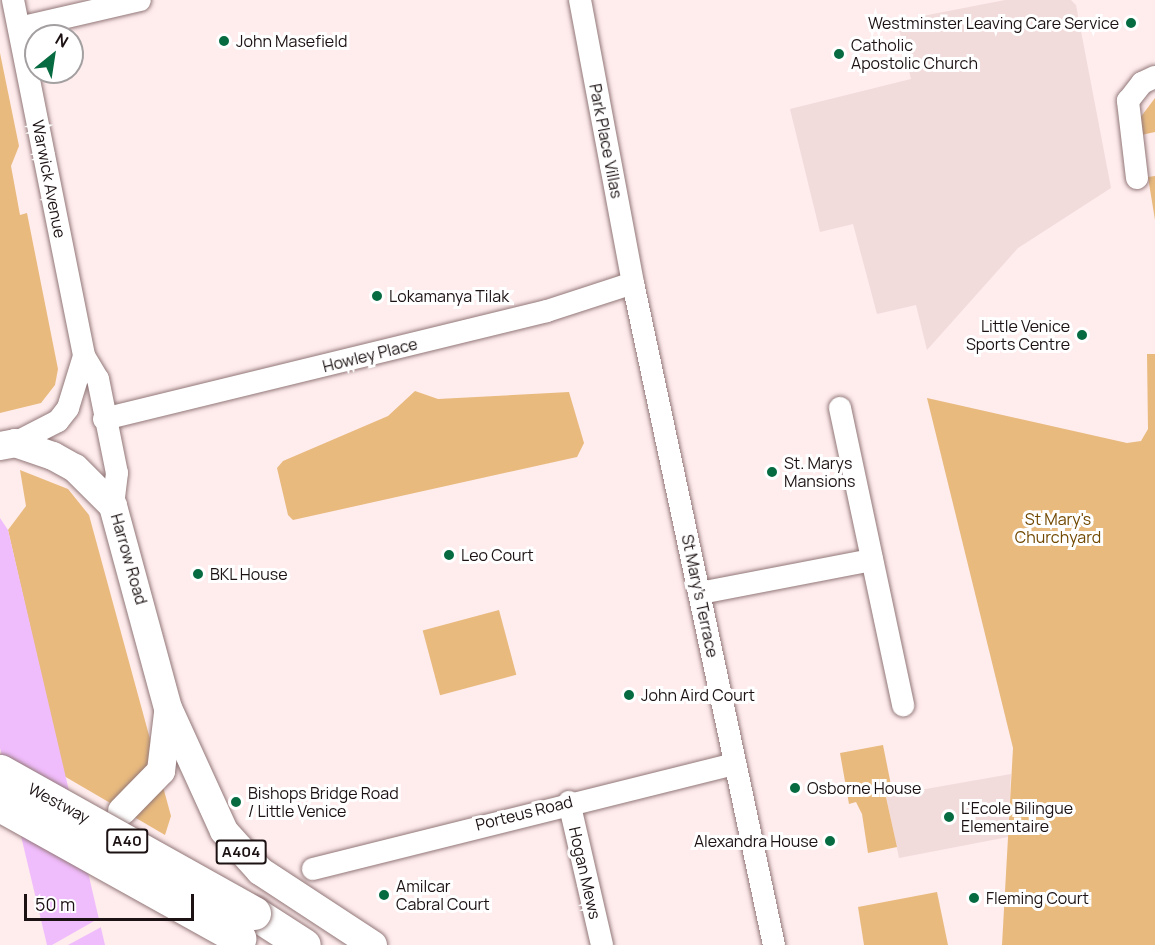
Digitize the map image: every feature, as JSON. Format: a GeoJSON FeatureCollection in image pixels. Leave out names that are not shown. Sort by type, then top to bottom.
{"type":"FeatureCollection","features":[{"type":"Feature","properties":{"kind":"highway","name":"Westway"},"geometry":{"type":"LineString","coordinates":[[0,771],[304,945]]}},
{"type":"Feature","properties":{"kind":"highway","name":"Westway"},"geometry":{"type":"LineString","coordinates":[[0,805],[250,945]]}},
{"type":"Feature","properties":{"kind":"main road","name":"Harrow Road"},"geometry":{"type":"LineString","coordinates":[[8,445],[75,468],[113,506],[168,708],[210,806],[241,853],[281,886],[373,945]]}},
{"type":"Feature","properties":{"kind":"main road","name":"Harrow Road"},"geometry":{"type":"LineString","coordinates":[[50,815],[111,814],[161,771],[168,708]]}},
{"type":"Feature","properties":{"kind":"street"},"geometry":{"type":"LineString","coordinates":[[19,28],[140,0]]}},
{"type":"Feature","properties":{"kind":"street","name":"Park Place Villas"},"geometry":{"type":"LineString","coordinates":[[580,0],[633,283]]}},
{"type":"Feature","properties":{"kind":"street","name":"Warwick Avenue"},"geometry":{"type":"LineString","coordinates":[[13,1],[84,356],[98,379],[117,473],[113,506]]}},
{"type":"Feature","properties":{"kind":"street"},"geometry":{"type":"LineString","coordinates":[[1137,178],[1128,101],[1142,83],[1155,77]]}},
{"type":"Feature","properties":{"kind":"street","name":"Howley Place"},"geometry":{"type":"LineString","coordinates":[[105,419],[547,311],[633,283]]}},
{"type":"Feature","properties":{"kind":"street","name":"St Mary's Terrace"},"geometry":{"type":"LineString","coordinates":[[633,283],[774,945]]}},
{"type":"Feature","properties":{"kind":"street","name":"Warwick Avenue"},"geometry":{"type":"LineString","coordinates":[[8,445],[58,421],[68,408],[84,356]]}},
{"type":"Feature","properties":{"kind":"street"},"geometry":{"type":"LineString","coordinates":[[840,408],[903,705]]}},
{"type":"Feature","properties":{"kind":"street"},"geometry":{"type":"LineString","coordinates":[[700,593],[872,560]]}},
{"type":"Feature","properties":{"kind":"street","name":"Porteus Road"},"geometry":{"type":"LineString","coordinates":[[314,869],[569,802],[735,764]]}},
{"type":"Feature","properties":{"kind":"street","name":"Hogan Mews"},"geometry":{"type":"LineString","coordinates":[[569,802],[602,945]]}},
{"type":"Feature","properties":{"kind":"shaded area"},"geometry":{"type":"Polygon","coordinates":[[[1005,0],[1071,0],[1076,5],[1111,188],[1018,248],[927,350],[916,305],[877,314],[853,224],[820,232],[790,109],[911,79],[897,21],[1005,0]]]}},
{"type":"Feature","properties":{"kind":"shaded area"},"geometry":{"type":"Polygon","coordinates":[[[0,518],[8,530],[105,945],[47,945],[0,748],[0,518]]]}},
{"type":"Feature","properties":{"kind":"shaded area","name":"L'Ecole Bilingue Elementaire"},"geometry":{"type":"Polygon","coordinates":[[[1011,774],[1008,837],[899,858],[886,796],[1011,774]]]}},
{"type":"Feature","properties":{"kind":"green space"},"geometry":{"type":"Polygon","coordinates":[[[0,53],[19,146],[11,166],[20,215],[27,213],[58,369],[55,385],[41,403],[0,413],[0,53]]]}},
{"type":"Feature","properties":{"kind":"green space"},"geometry":{"type":"Polygon","coordinates":[[[1155,98],[1155,132],[1141,135],[1140,118],[1155,98]]]}},
{"type":"Feature","properties":{"kind":"green space"},"geometry":{"type":"Polygon","coordinates":[[[1155,176],[1155,220],[1148,177],[1155,176]]]}},
{"type":"Feature","properties":{"kind":"green space","name":"St Mary's Churchyard"},"geometry":{"type":"Polygon","coordinates":[[[1147,354],[1155,354],[1155,945],[1002,945],[1013,748],[927,398],[1127,443],[1141,441],[1148,429],[1147,354]]]}},
{"type":"Feature","properties":{"kind":"green space"},"geometry":{"type":"Polygon","coordinates":[[[415,391],[438,399],[569,392],[584,443],[577,457],[293,520],[288,515],[277,468],[283,461],[388,416],[415,391]]]}},
{"type":"Feature","properties":{"kind":"green space"},"geometry":{"type":"Polygon","coordinates":[[[20,470],[68,489],[89,515],[171,816],[165,835],[64,776],[8,530],[26,506],[20,470]]]}},
{"type":"Feature","properties":{"kind":"green space"},"geometry":{"type":"Polygon","coordinates":[[[499,610],[516,675],[440,695],[423,630],[499,610]]]}},
{"type":"Feature","properties":{"kind":"green space"},"geometry":{"type":"Polygon","coordinates":[[[883,745],[893,795],[886,797],[897,847],[868,853],[862,814],[856,802],[849,804],[840,753],[883,745]]]}},
{"type":"Feature","properties":{"kind":"green space"},"geometry":{"type":"Polygon","coordinates":[[[937,892],[948,945],[864,945],[858,907],[937,892]]]}},
{"type":"Feature","properties":{"kind":"pier"},"geometry":{"type":"Polygon","coordinates":[[[103,916],[105,925],[68,945],[52,945],[103,916]]]}},
{"type":"Feature","properties":{"kind":"place","name":"Westminster Leaving Care Service"},"geometry":{"type":"Point","coordinates":[1131,23]}},
{"type":"Feature","properties":{"kind":"place","name":"John Masefield"},"geometry":{"type":"Point","coordinates":[224,41]}},
{"type":"Feature","properties":{"kind":"place","name":"Catholic Apostolic Church"},"geometry":{"type":"Point","coordinates":[839,54]}},
{"type":"Feature","properties":{"kind":"place","name":"Lokamanya Tilak"},"geometry":{"type":"Point","coordinates":[377,296]}},
{"type":"Feature","properties":{"kind":"place","name":"Little Venice Sports Centre"},"geometry":{"type":"Point","coordinates":[1082,335]}},
{"type":"Feature","properties":{"kind":"place","name":"St. Marys Mansions"},"geometry":{"type":"Point","coordinates":[772,472]}},
{"type":"Feature","properties":{"kind":"place","name":"Leo Court"},"geometry":{"type":"Point","coordinates":[449,555]}},
{"type":"Feature","properties":{"kind":"place","name":"BKL House"},"geometry":{"type":"Point","coordinates":[198,574]}},
{"type":"Feature","properties":{"kind":"place","name":"John Aird Court"},"geometry":{"type":"Point","coordinates":[629,695]}},
{"type":"Feature","properties":{"kind":"place","name":"Osborne House"},"geometry":{"type":"Point","coordinates":[795,788]}},
{"type":"Feature","properties":{"kind":"place","name":"Bishops Bridge Road / Little Venice"},"geometry":{"type":"Point","coordinates":[236,802]}},
{"type":"Feature","properties":{"kind":"place","name":"L'Ecole Bilingue Elementaire"},"geometry":{"type":"Point","coordinates":[949,817]}},
{"type":"Feature","properties":{"kind":"place","name":"Alexandra House"},"geometry":{"type":"Point","coordinates":[830,841]}},
{"type":"Feature","properties":{"kind":"place","name":"Amilcar Cabral Court"},"geometry":{"type":"Point","coordinates":[384,895]}},
{"type":"Feature","properties":{"kind":"place","name":"Fleming Court"},"geometry":{"type":"Point","coordinates":[974,898]}}]}
